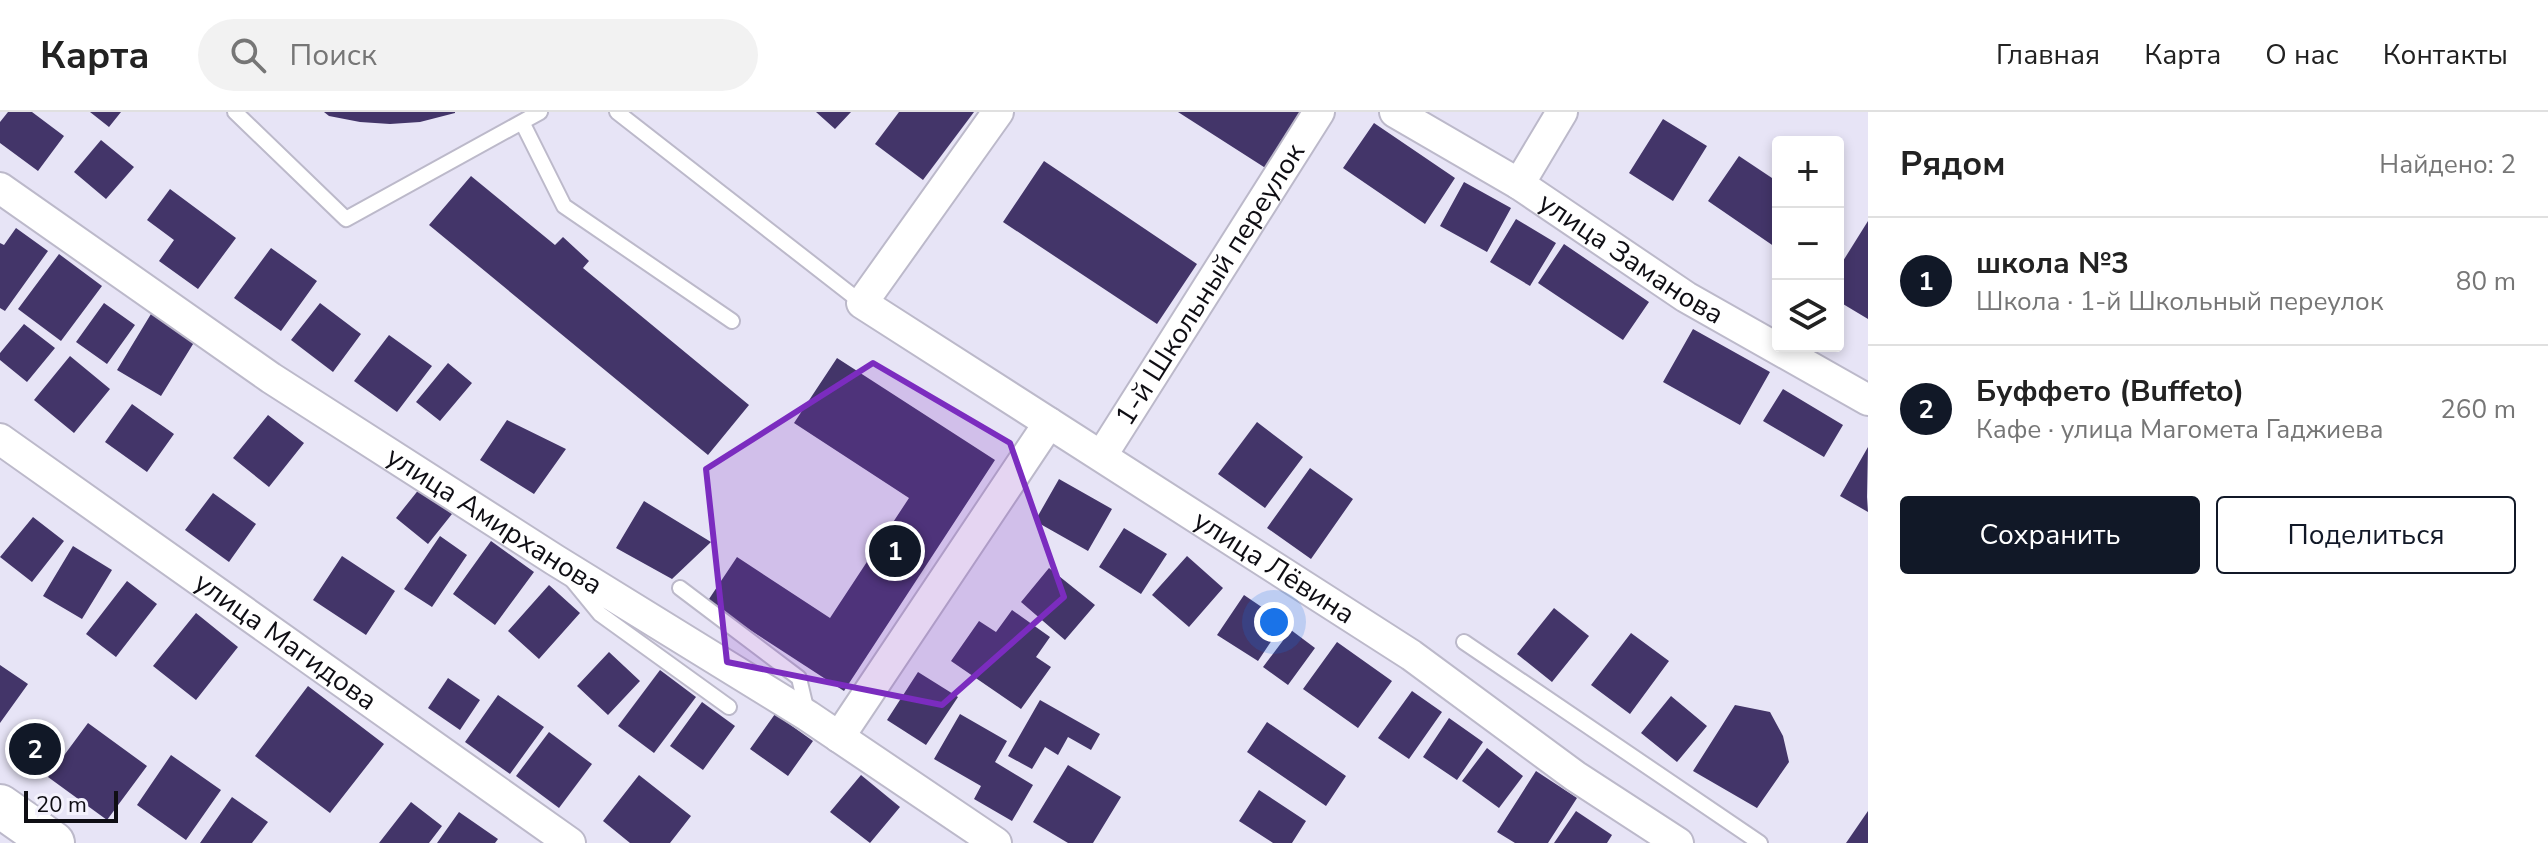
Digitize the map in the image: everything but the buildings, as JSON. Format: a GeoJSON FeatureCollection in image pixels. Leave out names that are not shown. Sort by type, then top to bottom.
{"type":"FeatureCollection","features":[{"type":"Feature","properties":{"kind":"main road"},"geometry":{"type":"LineString","coordinates":[[0,806],[53,843]]}},
{"type":"Feature","properties":{"kind":"main road"},"geometry":{"type":"LineString","coordinates":[[0,837],[8,843]]}},
{"type":"Feature","properties":{"kind":"street"},"geometry":{"type":"LineString","coordinates":[[862,303],[998,112]]}},
{"type":"Feature","properties":{"kind":"street","name":"1-й Школьный переулок"},"geometry":{"type":"LineString","coordinates":[[1102,455],[1319,112]]}},
{"type":"Feature","properties":{"kind":"street","name":"улица Заманова"},"geometry":{"type":"LineString","coordinates":[[1395,112],[1519,184],[1686,297],[1868,400]]}},
{"type":"Feature","properties":{"kind":"street"},"geometry":{"type":"LineString","coordinates":[[1519,184],[1562,112]]}},
{"type":"Feature","properties":{"kind":"street","name":"улица Амирханова"},"geometry":{"type":"LineString","coordinates":[[0,188],[271,378],[555,560],[808,716],[996,843]]}},
{"type":"Feature","properties":{"kind":"street","name":"улица Лёвина"},"geometry":{"type":"LineString","coordinates":[[862,303],[1411,655],[1575,776],[1678,843]]}},
{"type":"Feature","properties":{"kind":"street"},"geometry":{"type":"LineString","coordinates":[[839,737],[1049,423]]}},
{"type":"Feature","properties":{"kind":"street","name":"улица Магидова"},"geometry":{"type":"LineString","coordinates":[[0,439],[570,843]]}},
{"type":"Feature","properties":{"kind":"lane"},"geometry":{"type":"LineString","coordinates":[[235,112],[346,219],[540,112]]}},
{"type":"Feature","properties":{"kind":"lane"},"geometry":{"type":"LineString","coordinates":[[617,112],[862,303]]}},
{"type":"Feature","properties":{"kind":"lane"},"geometry":{"type":"LineString","coordinates":[[522,122],[564,206],[732,321]]}},
{"type":"Feature","properties":{"kind":"lane"},"geometry":{"type":"LineString","coordinates":[[555,560],[600,614],[729,707]]}},
{"type":"Feature","properties":{"kind":"lane"},"geometry":{"type":"LineString","coordinates":[[680,588],[799,678],[808,716]]}},
{"type":"Feature","properties":{"kind":"lane"},"geometry":{"type":"LineString","coordinates":[[1464,642],[1760,843]]}},
{"type":"Feature","properties":{"kind":"highlighted area"},"geometry":{"type":"Polygon","coordinates":[[[873,363],[1010,443],[1064,597],[942,705],[727,662],[706,469],[873,363]]]}},
{"type":"Feature","properties":{"kind":"place","name":"школа №3"},"geometry":{"type":"Point","coordinates":[895,551]}},
{"type":"Feature","properties":{"kind":"place","name":"Буффето (Buffeto)"},"geometry":{"type":"Point","coordinates":[35,749]}}]}
